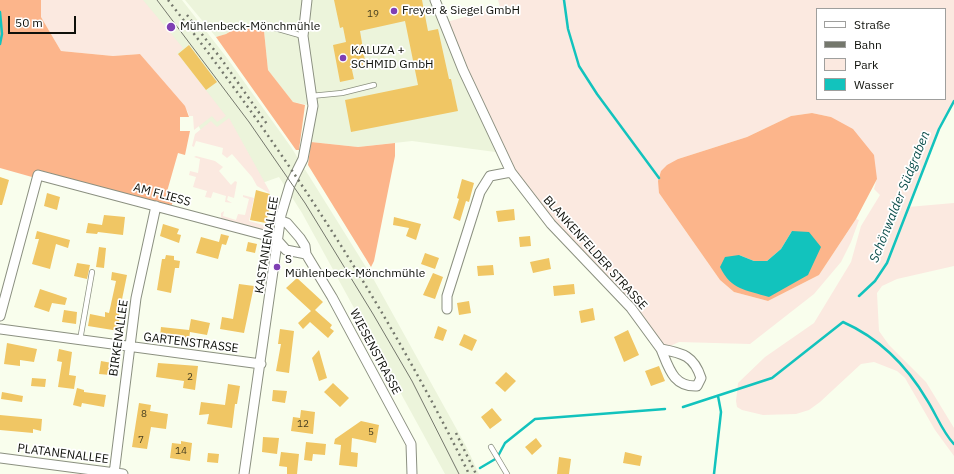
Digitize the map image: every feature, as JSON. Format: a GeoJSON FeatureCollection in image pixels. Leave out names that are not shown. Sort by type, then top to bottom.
{"type":"FeatureCollection","features":[{"type":"Feature","properties":{"kind":"street","name":"KASTANIENALLEE"},"geometry":{"type":"LineString","coordinates":[[244,474],[281,221],[290,185],[303,159],[313,106],[303,36],[307,0]]}},
{"type":"Feature","properties":{"kind":"street","name":"BLANKENFELDER STRASSE"},"geometry":{"type":"LineString","coordinates":[[435,0],[463,70],[511,172],[551,224],[631,308],[661,350],[677,381],[688,386],[697,386],[701,378],[697,366],[686,355],[661,350]]}},
{"type":"Feature","properties":{"kind":"street"},"geometry":{"type":"LineString","coordinates":[[447,309],[447,296],[480,192],[490,176],[511,172]]}},
{"type":"Feature","properties":{"kind":"street","name":"AM FLIESS"},"geometry":{"type":"LineString","coordinates":[[0,316],[38,175],[268,236],[278,241]]}},
{"type":"Feature","properties":{"kind":"street","name":"BIRKENALLEE"},"geometry":{"type":"LineString","coordinates":[[117,474],[129,348],[136,298],[156,206]]}},
{"type":"Feature","properties":{"kind":"street","name":"WIESENSTRASSE"},"geometry":{"type":"LineString","coordinates":[[281,221],[287,223],[305,246],[306,254],[332,297],[411,444],[412,469]]}},
{"type":"Feature","properties":{"kind":"street"},"geometry":{"type":"LineString","coordinates":[[278,241],[286,250],[306,254]]}},
{"type":"Feature","properties":{"kind":"street","name":"GARTENSTRASSE"},"geometry":{"type":"LineString","coordinates":[[0,329],[129,348],[261,364]]}},
{"type":"Feature","properties":{"kind":"street","name":"PLATANENALLEE"},"geometry":{"type":"LineString","coordinates":[[0,458],[117,474]]}},
{"type":"Feature","properties":{"kind":"lane"},"geometry":{"type":"LineString","coordinates":[[268,26],[303,36]]}},
{"type":"Feature","properties":{"kind":"lane"},"geometry":{"type":"LineString","coordinates":[[311,96],[342,94],[374,85]]}},
{"type":"Feature","properties":{"kind":"lane"},"geometry":{"type":"LineString","coordinates":[[80,340],[92,272]]}},
{"type":"Feature","properties":{"kind":"lane"},"geometry":{"type":"LineString","coordinates":[[491,447],[507,474]]}},
{"type":"Feature","properties":{"kind":"shaded area"},"geometry":{"type":"Polygon","coordinates":[[[0,0],[41,0],[41,17],[61,51],[113,56],[140,54],[185,106],[189,117],[180,117],[180,131],[190,131],[185,155],[178,153],[166,195],[174,197],[171,208],[39,170],[32,177],[0,168],[0,0]]]}},
{"type":"Feature","properties":{"kind":"shaded area"},"geometry":{"type":"Polygon","coordinates":[[[116,0],[182,0],[227,58],[291,147],[374,280],[466,446],[479,474],[445,474],[302,213],[279,177],[262,183],[219,136],[202,133],[189,106],[116,0]]]}},
{"type":"Feature","properties":{"kind":"shaded area"},"geometry":{"type":"Polygon","coordinates":[[[185,0],[435,0],[503,153],[412,141],[358,147],[311,142],[313,106],[293,102],[268,70],[264,31],[243,24],[226,34],[216,37],[185,0]]]}},
{"type":"Feature","properties":{"kind":"shaded area"},"geometry":{"type":"Polygon","coordinates":[[[243,24],[264,31],[268,70],[293,102],[305,105],[299,150],[296,150],[216,37],[226,34],[243,24]]]}},
{"type":"Feature","properties":{"kind":"shaded area"},"geometry":{"type":"Polygon","coordinates":[[[812,113],[831,117],[853,129],[874,155],[877,179],[856,219],[819,275],[768,301],[734,292],[720,280],[659,193],[658,181],[661,171],[667,165],[678,159],[747,137],[791,116],[812,113]],[[792,231],[781,249],[767,261],[754,261],[739,255],[769,297],[792,231]]]}},
{"type":"Feature","properties":{"kind":"shaded area"},"geometry":{"type":"Polygon","coordinates":[[[311,142],[358,147],[395,143],[395,156],[374,261],[371,267],[308,165],[311,142]]]}},
{"type":"Feature","properties":{"kind":"green space"},"geometry":{"type":"Polygon","coordinates":[[[41,0],[143,0],[183,48],[177,53],[226,116],[217,122],[212,116],[194,130],[193,116],[189,116],[188,112],[140,54],[113,56],[61,51],[41,17],[41,0]]]}},
{"type":"Feature","properties":{"kind":"green space"},"geometry":{"type":"Polygon","coordinates":[[[498,0],[954,0],[954,101],[939,129],[908,207],[954,203],[954,266],[897,279],[882,286],[877,293],[879,331],[889,345],[926,382],[954,428],[954,456],[935,430],[905,378],[897,371],[874,362],[861,364],[820,402],[809,410],[796,414],[763,415],[742,410],[737,407],[736,401],[738,383],[765,357],[814,323],[851,262],[861,226],[880,195],[874,189],[877,178],[831,117],[812,113],[791,116],[747,137],[678,159],[659,193],[720,280],[734,292],[768,301],[819,275],[856,219],[859,220],[851,242],[841,262],[814,294],[750,344],[679,342],[662,350],[551,223],[512,169],[443,23],[500,7],[498,0]]]}},
{"type":"Feature","properties":{"kind":"green space"},"geometry":{"type":"Polygon","coordinates":[[[229,118],[270,192],[269,193],[257,186],[252,177],[232,154],[227,158],[222,154],[223,148],[196,141],[194,147],[192,146],[195,134],[211,121],[217,127],[229,118]]]}},
{"type":"Feature","properties":{"kind":"green space"},"geometry":{"type":"Polygon","coordinates":[[[196,156],[215,161],[223,167],[219,171],[231,185],[235,181],[237,182],[234,198],[228,196],[227,200],[232,203],[225,202],[226,196],[213,192],[211,198],[205,197],[207,191],[193,187],[196,177],[189,175],[190,171],[198,173],[200,159],[194,157],[196,156]]]}},
{"type":"Feature","properties":{"kind":"green space"},"geometry":{"type":"Polygon","coordinates":[[[243,195],[254,198],[249,221],[267,226],[265,231],[221,220],[221,213],[224,211],[223,216],[236,220],[238,214],[245,215],[249,199],[243,197],[243,195]]]}},
{"type":"Feature","properties":{"kind":"water"},"geometry":{"type":"Polygon","coordinates":[[[792,231],[809,232],[821,247],[808,275],[769,297],[740,288],[734,285],[724,275],[720,267],[725,257],[739,255],[754,261],[767,261],[781,249],[792,231]]]}},
{"type":"Feature","properties":{"kind":"building"},"geometry":{"type":"Polygon","coordinates":[[[334,0],[422,0],[428,31],[438,29],[458,111],[351,132],[345,100],[418,85],[405,21],[360,31],[366,67],[352,70],[354,79],[340,82],[333,45],[346,42],[343,27],[340,28],[334,0]]]}},
{"type":"Feature","properties":{"kind":"building"},"geometry":{"type":"Polygon","coordinates":[[[189,45],[217,82],[206,90],[178,54],[189,45]]]}},
{"type":"Feature","properties":{"kind":"building"},"geometry":{"type":"Polygon","coordinates":[[[0,177],[9,180],[2,205],[0,205],[0,177]]]}},
{"type":"Feature","properties":{"kind":"building"},"geometry":{"type":"Polygon","coordinates":[[[462,179],[474,183],[469,202],[466,201],[460,221],[453,218],[459,199],[457,198],[462,179]]]}},
{"type":"Feature","properties":{"kind":"building"},"geometry":{"type":"Polygon","coordinates":[[[256,190],[270,194],[269,201],[271,201],[266,223],[250,220],[256,190]]]}},
{"type":"Feature","properties":{"kind":"building"},"geometry":{"type":"Polygon","coordinates":[[[47,193],[60,197],[57,210],[44,206],[47,193]]]}},
{"type":"Feature","properties":{"kind":"building"},"geometry":{"type":"Polygon","coordinates":[[[514,209],[515,220],[498,222],[496,211],[514,209]]]}},
{"type":"Feature","properties":{"kind":"building"},"geometry":{"type":"Polygon","coordinates":[[[104,215],[125,217],[123,235],[98,232],[97,234],[86,233],[88,223],[102,225],[104,215]]]}},
{"type":"Feature","properties":{"kind":"building"},"geometry":{"type":"Polygon","coordinates":[[[394,217],[421,224],[416,240],[406,236],[409,228],[393,225],[394,217]]]}},
{"type":"Feature","properties":{"kind":"building"},"geometry":{"type":"Polygon","coordinates":[[[163,224],[179,229],[177,234],[181,235],[179,243],[160,236],[163,224]]]}},
{"type":"Feature","properties":{"kind":"building"},"geometry":{"type":"Polygon","coordinates":[[[37,231],[70,240],[68,248],[56,244],[50,269],[32,264],[39,239],[35,239],[37,231]]]}},
{"type":"Feature","properties":{"kind":"building"},"geometry":{"type":"Polygon","coordinates":[[[221,234],[229,236],[226,245],[222,244],[218,259],[196,253],[201,237],[219,242],[221,234]]]}},
{"type":"Feature","properties":{"kind":"building"},"geometry":{"type":"Polygon","coordinates":[[[530,236],[531,246],[520,247],[519,237],[530,236]]]}},
{"type":"Feature","properties":{"kind":"building"},"geometry":{"type":"Polygon","coordinates":[[[248,242],[257,244],[255,253],[246,251],[248,242]]]}},
{"type":"Feature","properties":{"kind":"building"},"geometry":{"type":"Polygon","coordinates":[[[99,247],[106,248],[104,268],[96,267],[99,247]]]}},
{"type":"Feature","properties":{"kind":"building"},"geometry":{"type":"Polygon","coordinates":[[[425,253],[439,258],[435,269],[421,264],[425,253]]]}},
{"type":"Feature","properties":{"kind":"building"},"geometry":{"type":"Polygon","coordinates":[[[166,255],[174,256],[174,260],[180,261],[179,268],[175,268],[171,293],[157,290],[162,259],[165,259],[166,255]]]}},
{"type":"Feature","properties":{"kind":"building"},"geometry":{"type":"Polygon","coordinates":[[[549,258],[551,269],[533,273],[530,262],[549,258]]]}},
{"type":"Feature","properties":{"kind":"building"},"geometry":{"type":"Polygon","coordinates":[[[77,263],[90,265],[87,279],[74,276],[77,263]]]}},
{"type":"Feature","properties":{"kind":"building"},"geometry":{"type":"Polygon","coordinates":[[[493,265],[494,275],[478,276],[477,266],[493,265]]]}},
{"type":"Feature","properties":{"kind":"building"},"geometry":{"type":"Polygon","coordinates":[[[112,272],[127,275],[119,314],[119,331],[88,326],[90,314],[105,317],[105,312],[109,313],[116,281],[111,280],[112,272]]]}},
{"type":"Feature","properties":{"kind":"building"},"geometry":{"type":"Polygon","coordinates":[[[433,273],[443,277],[435,299],[423,295],[433,273]]]}},
{"type":"Feature","properties":{"kind":"building"},"geometry":{"type":"Polygon","coordinates":[[[297,278],[323,302],[315,310],[332,325],[330,328],[334,331],[328,338],[310,322],[303,329],[298,323],[311,311],[286,288],[297,278]]]}},
{"type":"Feature","properties":{"kind":"building"},"geometry":{"type":"Polygon","coordinates":[[[239,284],[254,286],[244,333],[220,329],[222,317],[233,319],[239,284]]]}},
{"type":"Feature","properties":{"kind":"building"},"geometry":{"type":"Polygon","coordinates":[[[574,284],[575,294],[554,296],[553,286],[574,284]]]}},
{"type":"Feature","properties":{"kind":"building"},"geometry":{"type":"Polygon","coordinates":[[[40,289],[67,298],[65,305],[52,303],[49,312],[34,307],[40,289]]]}},
{"type":"Feature","properties":{"kind":"building"},"geometry":{"type":"Polygon","coordinates":[[[469,301],[471,313],[459,315],[457,303],[469,301]]]}},
{"type":"Feature","properties":{"kind":"building"},"geometry":{"type":"Polygon","coordinates":[[[593,308],[595,320],[581,323],[579,311],[593,308]]]}},
{"type":"Feature","properties":{"kind":"building"},"geometry":{"type":"Polygon","coordinates":[[[64,310],[77,312],[76,324],[62,322],[64,310]]]}},
{"type":"Feature","properties":{"kind":"building"},"geometry":{"type":"Polygon","coordinates":[[[191,319],[210,323],[207,335],[190,332],[189,339],[160,336],[161,327],[189,330],[191,319]]]}},
{"type":"Feature","properties":{"kind":"building"},"geometry":{"type":"Polygon","coordinates":[[[438,326],[447,330],[443,341],[434,338],[438,326]]]}},
{"type":"Feature","properties":{"kind":"building"},"geometry":{"type":"Polygon","coordinates":[[[280,329],[294,331],[289,373],[276,371],[281,344],[278,344],[280,329]]]}},
{"type":"Feature","properties":{"kind":"building"},"geometry":{"type":"Polygon","coordinates":[[[628,330],[639,355],[624,362],[614,337],[628,330]]]}},
{"type":"Feature","properties":{"kind":"building"},"geometry":{"type":"Polygon","coordinates":[[[464,334],[477,340],[472,351],[459,345],[464,334]]]}},
{"type":"Feature","properties":{"kind":"building"},"geometry":{"type":"Polygon","coordinates":[[[7,343],[37,349],[34,362],[20,360],[20,366],[4,364],[7,343]]]}},
{"type":"Feature","properties":{"kind":"building"},"geometry":{"type":"Polygon","coordinates":[[[59,349],[72,352],[69,375],[76,376],[74,389],[58,387],[62,362],[57,361],[59,349]]]}},
{"type":"Feature","properties":{"kind":"building"},"geometry":{"type":"Polygon","coordinates":[[[319,350],[327,378],[319,381],[312,358],[319,350]]]}},
{"type":"Feature","properties":{"kind":"building"},"geometry":{"type":"Polygon","coordinates":[[[101,361],[112,363],[110,375],[99,374],[101,361]]]}},
{"type":"Feature","properties":{"kind":"building"},"geometry":{"type":"Polygon","coordinates":[[[158,363],[198,366],[195,390],[183,388],[184,381],[156,377],[158,363]]]}},
{"type":"Feature","properties":{"kind":"building"},"geometry":{"type":"Polygon","coordinates":[[[659,366],[665,381],[651,386],[645,371],[659,366]]]}},
{"type":"Feature","properties":{"kind":"building"},"geometry":{"type":"Polygon","coordinates":[[[506,372],[516,381],[505,392],[495,383],[506,372]]]}},
{"type":"Feature","properties":{"kind":"building"},"geometry":{"type":"Polygon","coordinates":[[[32,378],[46,379],[45,387],[31,386],[32,378]]]}},
{"type":"Feature","properties":{"kind":"building"},"geometry":{"type":"Polygon","coordinates":[[[333,383],[349,398],[340,407],[324,392],[333,383]]]}},
{"type":"Feature","properties":{"kind":"building"},"geometry":{"type":"Polygon","coordinates":[[[228,384],[240,386],[237,404],[235,404],[232,428],[207,424],[209,414],[199,415],[201,402],[225,405],[228,384]]]}},
{"type":"Feature","properties":{"kind":"building"},"geometry":{"type":"Polygon","coordinates":[[[77,388],[84,390],[84,392],[106,395],[104,407],[82,403],[81,407],[73,405],[77,388]]]}},
{"type":"Feature","properties":{"kind":"building"},"geometry":{"type":"Polygon","coordinates":[[[273,390],[287,391],[285,403],[272,401],[273,390]]]}},
{"type":"Feature","properties":{"kind":"building"},"geometry":{"type":"Polygon","coordinates":[[[2,392],[23,396],[22,402],[1,399],[2,392]]]}},
{"type":"Feature","properties":{"kind":"building"},"geometry":{"type":"Polygon","coordinates":[[[139,403],[151,405],[150,411],[168,414],[166,429],[151,427],[147,449],[132,447],[139,403]]]}},
{"type":"Feature","properties":{"kind":"building"},"geometry":{"type":"Polygon","coordinates":[[[492,408],[502,420],[490,429],[481,417],[492,408]]]}},
{"type":"Feature","properties":{"kind":"building"},"geometry":{"type":"Polygon","coordinates":[[[301,410],[315,412],[313,434],[291,431],[293,417],[300,418],[301,410]]]}},
{"type":"Feature","properties":{"kind":"building"},"geometry":{"type":"Polygon","coordinates":[[[0,415],[42,419],[41,431],[33,429],[33,433],[0,430],[0,415]]]}},
{"type":"Feature","properties":{"kind":"building"},"geometry":{"type":"Polygon","coordinates":[[[361,421],[379,425],[376,443],[352,438],[351,452],[358,453],[357,467],[339,465],[341,445],[334,444],[335,439],[361,421]]]}},
{"type":"Feature","properties":{"kind":"building"},"geometry":{"type":"Polygon","coordinates":[[[263,437],[279,438],[277,454],[262,452],[263,437]]]}},
{"type":"Feature","properties":{"kind":"building"},"geometry":{"type":"Polygon","coordinates":[[[536,438],[542,446],[532,455],[525,447],[536,438]]]}},
{"type":"Feature","properties":{"kind":"building"},"geometry":{"type":"Polygon","coordinates":[[[181,441],[192,443],[190,461],[170,458],[172,443],[181,444],[181,441]]]}},
{"type":"Feature","properties":{"kind":"building"},"geometry":{"type":"Polygon","coordinates":[[[306,442],[326,444],[325,455],[313,454],[312,461],[304,460],[306,442]]]}},
{"type":"Feature","properties":{"kind":"building"},"geometry":{"type":"Polygon","coordinates":[[[281,452],[299,454],[297,474],[287,474],[287,467],[279,466],[281,452]]]}},
{"type":"Feature","properties":{"kind":"building"},"geometry":{"type":"Polygon","coordinates":[[[625,452],[642,456],[640,466],[623,463],[625,452]]]}},
{"type":"Feature","properties":{"kind":"building"},"geometry":{"type":"Polygon","coordinates":[[[208,453],[219,454],[218,463],[207,462],[208,453]]]}},
{"type":"Feature","properties":{"kind":"building"},"geometry":{"type":"Polygon","coordinates":[[[559,457],[571,459],[569,474],[557,474],[559,457]]]}},
{"type":"Feature","properties":{"kind":"waterway"},"geometry":{"type":"LineString","coordinates":[[564,0],[568,29],[579,66],[597,94],[659,178]]}},
{"type":"Feature","properties":{"kind":"waterway"},"geometry":{"type":"LineString","coordinates":[[0,12],[2,34],[0,44]]}},
{"type":"Feature","properties":{"kind":"waterway","name":"Schönwalder Südgraben"},"geometry":{"type":"LineString","coordinates":[[859,296],[875,281],[887,263],[939,129],[954,101]]}},
{"type":"Feature","properties":{"kind":"waterway","name":"Schönwalder Südgraben"},"geometry":{"type":"LineString","coordinates":[[683,407],[772,378],[843,322],[868,336],[891,354],[919,388],[943,429],[954,444]]}},
{"type":"Feature","properties":{"kind":"waterway"},"geometry":{"type":"LineString","coordinates":[[714,474],[721,412],[718,396]]}},
{"type":"Feature","properties":{"kind":"waterway","name":"Schönwalder Südgraben"},"geometry":{"type":"LineString","coordinates":[[480,468],[497,458],[505,443],[535,419],[665,409]]}},
{"type":"Feature","properties":{"kind":"tram line"},"geometry":{"type":"LineString","coordinates":[[157,0],[249,122],[305,203],[412,381],[459,474]]}},
{"type":"Feature","properties":{"kind":"railway"},"geometry":{"type":"LineString","coordinates":[[168,0],[252,113],[292,170],[330,229],[368,289],[403,349],[469,474]]}},
{"type":"Feature","properties":{"kind":"railway"},"geometry":{"type":"LineString","coordinates":[[187,15],[222,60],[267,124]]}},
{"type":"Feature","properties":{"kind":"railway"},"geometry":{"type":"LineString","coordinates":[[456,433],[476,474]]}},
{"type":"Feature","properties":{"kind":"place","name":"Freyer & Siegel GmbH"},"geometry":{"type":"Point","coordinates":[394,11]}},
{"type":"Feature","properties":{"kind":"place","name":"Mühlenbeck-Mönchmühle"},"geometry":{"type":"Point","coordinates":[171,27]}},
{"type":"Feature","properties":{"kind":"place","name":"KALUZA + SCHMID GmbH"},"geometry":{"type":"Point","coordinates":[343,58]}},
{"type":"Feature","properties":{"kind":"place","name":"S Mühlenbeck-Mönchmühle"},"geometry":{"type":"Point","coordinates":[277,267]}}]}
